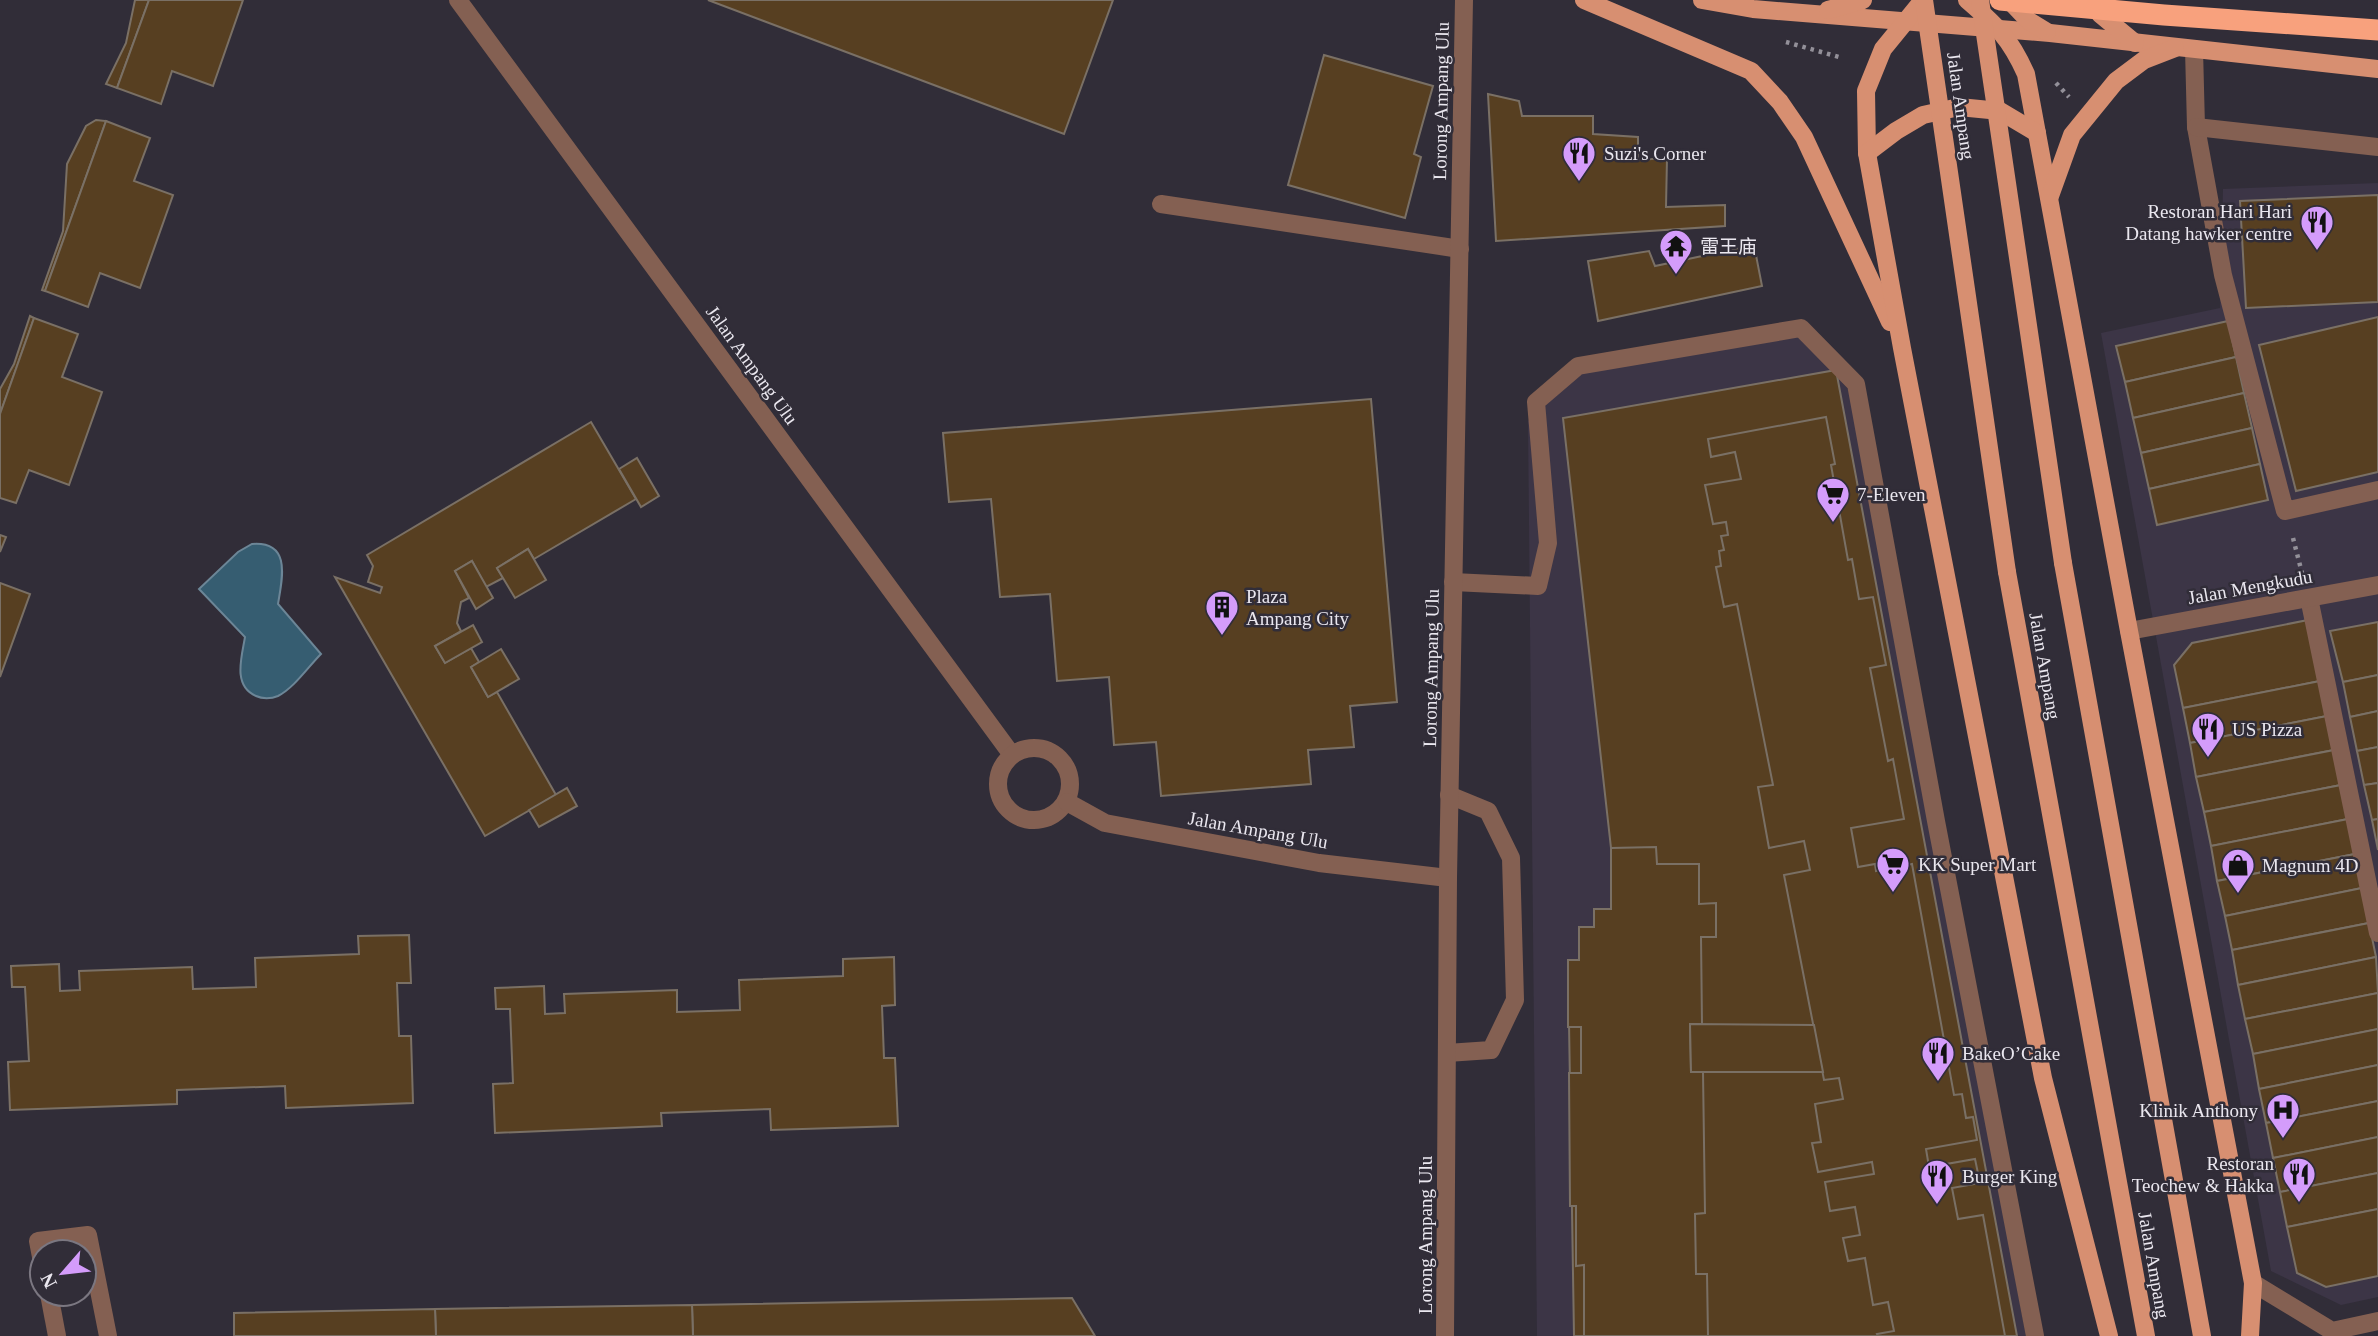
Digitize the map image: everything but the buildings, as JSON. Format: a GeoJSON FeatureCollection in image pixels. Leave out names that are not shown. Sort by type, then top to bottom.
{"type":"FeatureCollection","features":[{"type":"Feature","properties":{"kind":"highway"},"geometry":{"type":"LineString","coordinates":[[2000,0],[2378,30]]}},
{"type":"Feature","properties":{"kind":"main road"},"geometry":{"type":"LineString","coordinates":[[1584,0],[1751,71],[1780,102],[1804,137],[1902,348]]}},
{"type":"Feature","properties":{"kind":"main road"},"geometry":{"type":"LineString","coordinates":[[1702,0],[1754,9],[2050,33],[2378,69]]}},
{"type":"Feature","properties":{"kind":"main road"},"geometry":{"type":"LineString","coordinates":[[1818,13],[1863,0]]}},
{"type":"Feature","properties":{"kind":"main road"},"geometry":{"type":"LineString","coordinates":[[1923,0],[1883,49],[1866,91],[1867,153],[2043,1078],[2109,1336]]}},
{"type":"Feature","properties":{"kind":"main road","name":"Jalan Ampang"},"geometry":{"type":"LineString","coordinates":[[1923,0],[2007,572],[2146,1336]]}},
{"type":"Feature","properties":{"kind":"main road"},"geometry":{"type":"LineString","coordinates":[[1967,0],[2000,29],[2026,74],[2253,1283],[2250,1336]]}},
{"type":"Feature","properties":{"kind":"main road","name":"Jalan Ampang"},"geometry":{"type":"LineString","coordinates":[[1980,0],[2063,563],[2202,1336]]}},
{"type":"Feature","properties":{"kind":"main road"},"geometry":{"type":"LineString","coordinates":[[2010,0],[2029,22],[2050,33]]}},
{"type":"Feature","properties":{"kind":"main road"},"geometry":{"type":"LineString","coordinates":[[2095,0],[2100,14],[2135,43]]}},
{"type":"Feature","properties":{"kind":"main road"},"geometry":{"type":"LineString","coordinates":[[2049,198],[2072,135],[2116,81],[2144,60],[2186,48]]}},
{"type":"Feature","properties":{"kind":"main road"},"geometry":{"type":"LineString","coordinates":[[1867,153],[1923,115],[1959,107],[2000,111],[2037,133]]}},
{"type":"Feature","properties":{"kind":"street","name":"Jalan Ampang Ulu"},"geometry":{"type":"LineString","coordinates":[[458,0],[1012,755]]}},
{"type":"Feature","properties":{"kind":"street","name":"Lorong Ampang Ulu"},"geometry":{"type":"LineString","coordinates":[[1445,1336],[1449,795],[1464,0]]}},
{"type":"Feature","properties":{"kind":"street"},"geometry":{"type":"LineString","coordinates":[[2186,48],[2196,127],[2223,275],[2285,511],[2378,490]]}},
{"type":"Feature","properties":{"kind":"street"},"geometry":{"type":"LineString","coordinates":[[2196,127],[2378,147]]}},
{"type":"Feature","properties":{"kind":"street"},"geometry":{"type":"LineString","coordinates":[[1161,204],[1460,249]]}},
{"type":"Feature","properties":{"kind":"street"},"geometry":{"type":"LineString","coordinates":[[1453,582],[1538,586],[1548,543],[1536,402],[1578,366],[1801,328],[1856,384],[1936,821],[2035,1336]]}},
{"type":"Feature","properties":{"kind":"street","name":"Jalan Mengkudu"},"geometry":{"type":"LineString","coordinates":[[2129,631],[2378,585]]}},
{"type":"Feature","properties":{"kind":"street"},"geometry":{"type":"LineString","coordinates":[[2309,598],[2378,933]]}},
{"type":"Feature","properties":{"kind":"street"},"geometry":{"type":"LineString","coordinates":[[1034,747],[1058,756],[1066,765],[1070,777],[1071,789],[1067,802],[1059,812],[1036,821],[1025,820],[1014,814],[1000,796],[998,785],[1004,763],[1023,749],[1034,747]]}},
{"type":"Feature","properties":{"kind":"street"},"geometry":{"type":"LineString","coordinates":[[1447,1053],[1491,1050],[1515,1000],[1511,858],[1488,811],[1449,795]]}},
{"type":"Feature","properties":{"kind":"street","name":"Jalan Ampang Ulu"},"geometry":{"type":"LineString","coordinates":[[1067,802],[1105,823],[1319,863],[1448,878]]}},
{"type":"Feature","properties":{"kind":"street"},"geometry":{"type":"LineString","coordinates":[[63,1238],[88,1235],[89,1238]]}},
{"type":"Feature","properties":{"kind":"street"},"geometry":{"type":"LineString","coordinates":[[2253,1283],[2332,1334],[2378,1321]]}},
{"type":"Feature","properties":{"kind":"street"},"geometry":{"type":"LineString","coordinates":[[98,1286],[108,1336]]}},
{"type":"Feature","properties":{"kind":"street"},"geometry":{"type":"LineString","coordinates":[[52,1308],[57,1336]]}},
{"type":"Feature","properties":{"kind":"path"},"geometry":{"type":"LineString","coordinates":[[1784,41],[1839,57]]}},
{"type":"Feature","properties":{"kind":"path"},"geometry":{"type":"LineString","coordinates":[[2285,511],[2309,598]]}},
{"type":"Feature","properties":{"kind":"shaded area"},"geometry":{"type":"Polygon","coordinates":[[[2378,183],[2378,1297],[2341,1305],[2271,1271],[2101,333],[2220,308],[2223,189],[2378,183]]]}},
{"type":"Feature","properties":{"kind":"shaded area"},"geometry":{"type":"Polygon","coordinates":[[[1800,337],[1850,391],[2026,1336],[1537,1336],[1528,421],[1582,372],[1800,337]]]}},
{"type":"Feature","properties":{"kind":"water"},"geometry":{"type":"Polygon","coordinates":[[[252,544],[265,545],[279,555],[282,573],[278,604],[321,654],[290,688],[270,698],[256,696],[244,685],[240,670],[245,637],[199,589],[238,552],[252,544]]]}},
{"type":"Feature","properties":{"kind":"place","name":"Suzi's Corner"},"geometry":{"type":"Point","coordinates":[1579,183]}},
{"type":"Feature","properties":{"kind":"place","name":"Restoran Hari Hari Datang hawker centre"},"geometry":{"type":"Point","coordinates":[2317,252]}},
{"type":"Feature","properties":{"kind":"place","name":"雷王庙"},"geometry":{"type":"Point","coordinates":[1676,276]}},
{"type":"Feature","properties":{"kind":"place","name":"7-Eleven"},"geometry":{"type":"Point","coordinates":[1833,524]}},
{"type":"Feature","properties":{"kind":"place","name":"Plaza Ampang City"},"geometry":{"type":"Point","coordinates":[1222,637]}},
{"type":"Feature","properties":{"kind":"place","name":"US Pizza"},"geometry":{"type":"Point","coordinates":[2208,759]}},
{"type":"Feature","properties":{"kind":"place","name":"KK Super Mart"},"geometry":{"type":"Point","coordinates":[1893,894]}},
{"type":"Feature","properties":{"kind":"place","name":"Magnum 4D"},"geometry":{"type":"Point","coordinates":[2238,895]}},
{"type":"Feature","properties":{"kind":"place","name":"BakeO’Cake"},"geometry":{"type":"Point","coordinates":[1938,1083]}},
{"type":"Feature","properties":{"kind":"place","name":"Klinik Anthony"},"geometry":{"type":"Point","coordinates":[2283,1140]}},
{"type":"Feature","properties":{"kind":"place","name":"Restoran Teochew & Hakka"},"geometry":{"type":"Point","coordinates":[2299,1204]}},
{"type":"Feature","properties":{"kind":"place","name":"Burger King"},"geometry":{"type":"Point","coordinates":[1937,1206]}}]}
